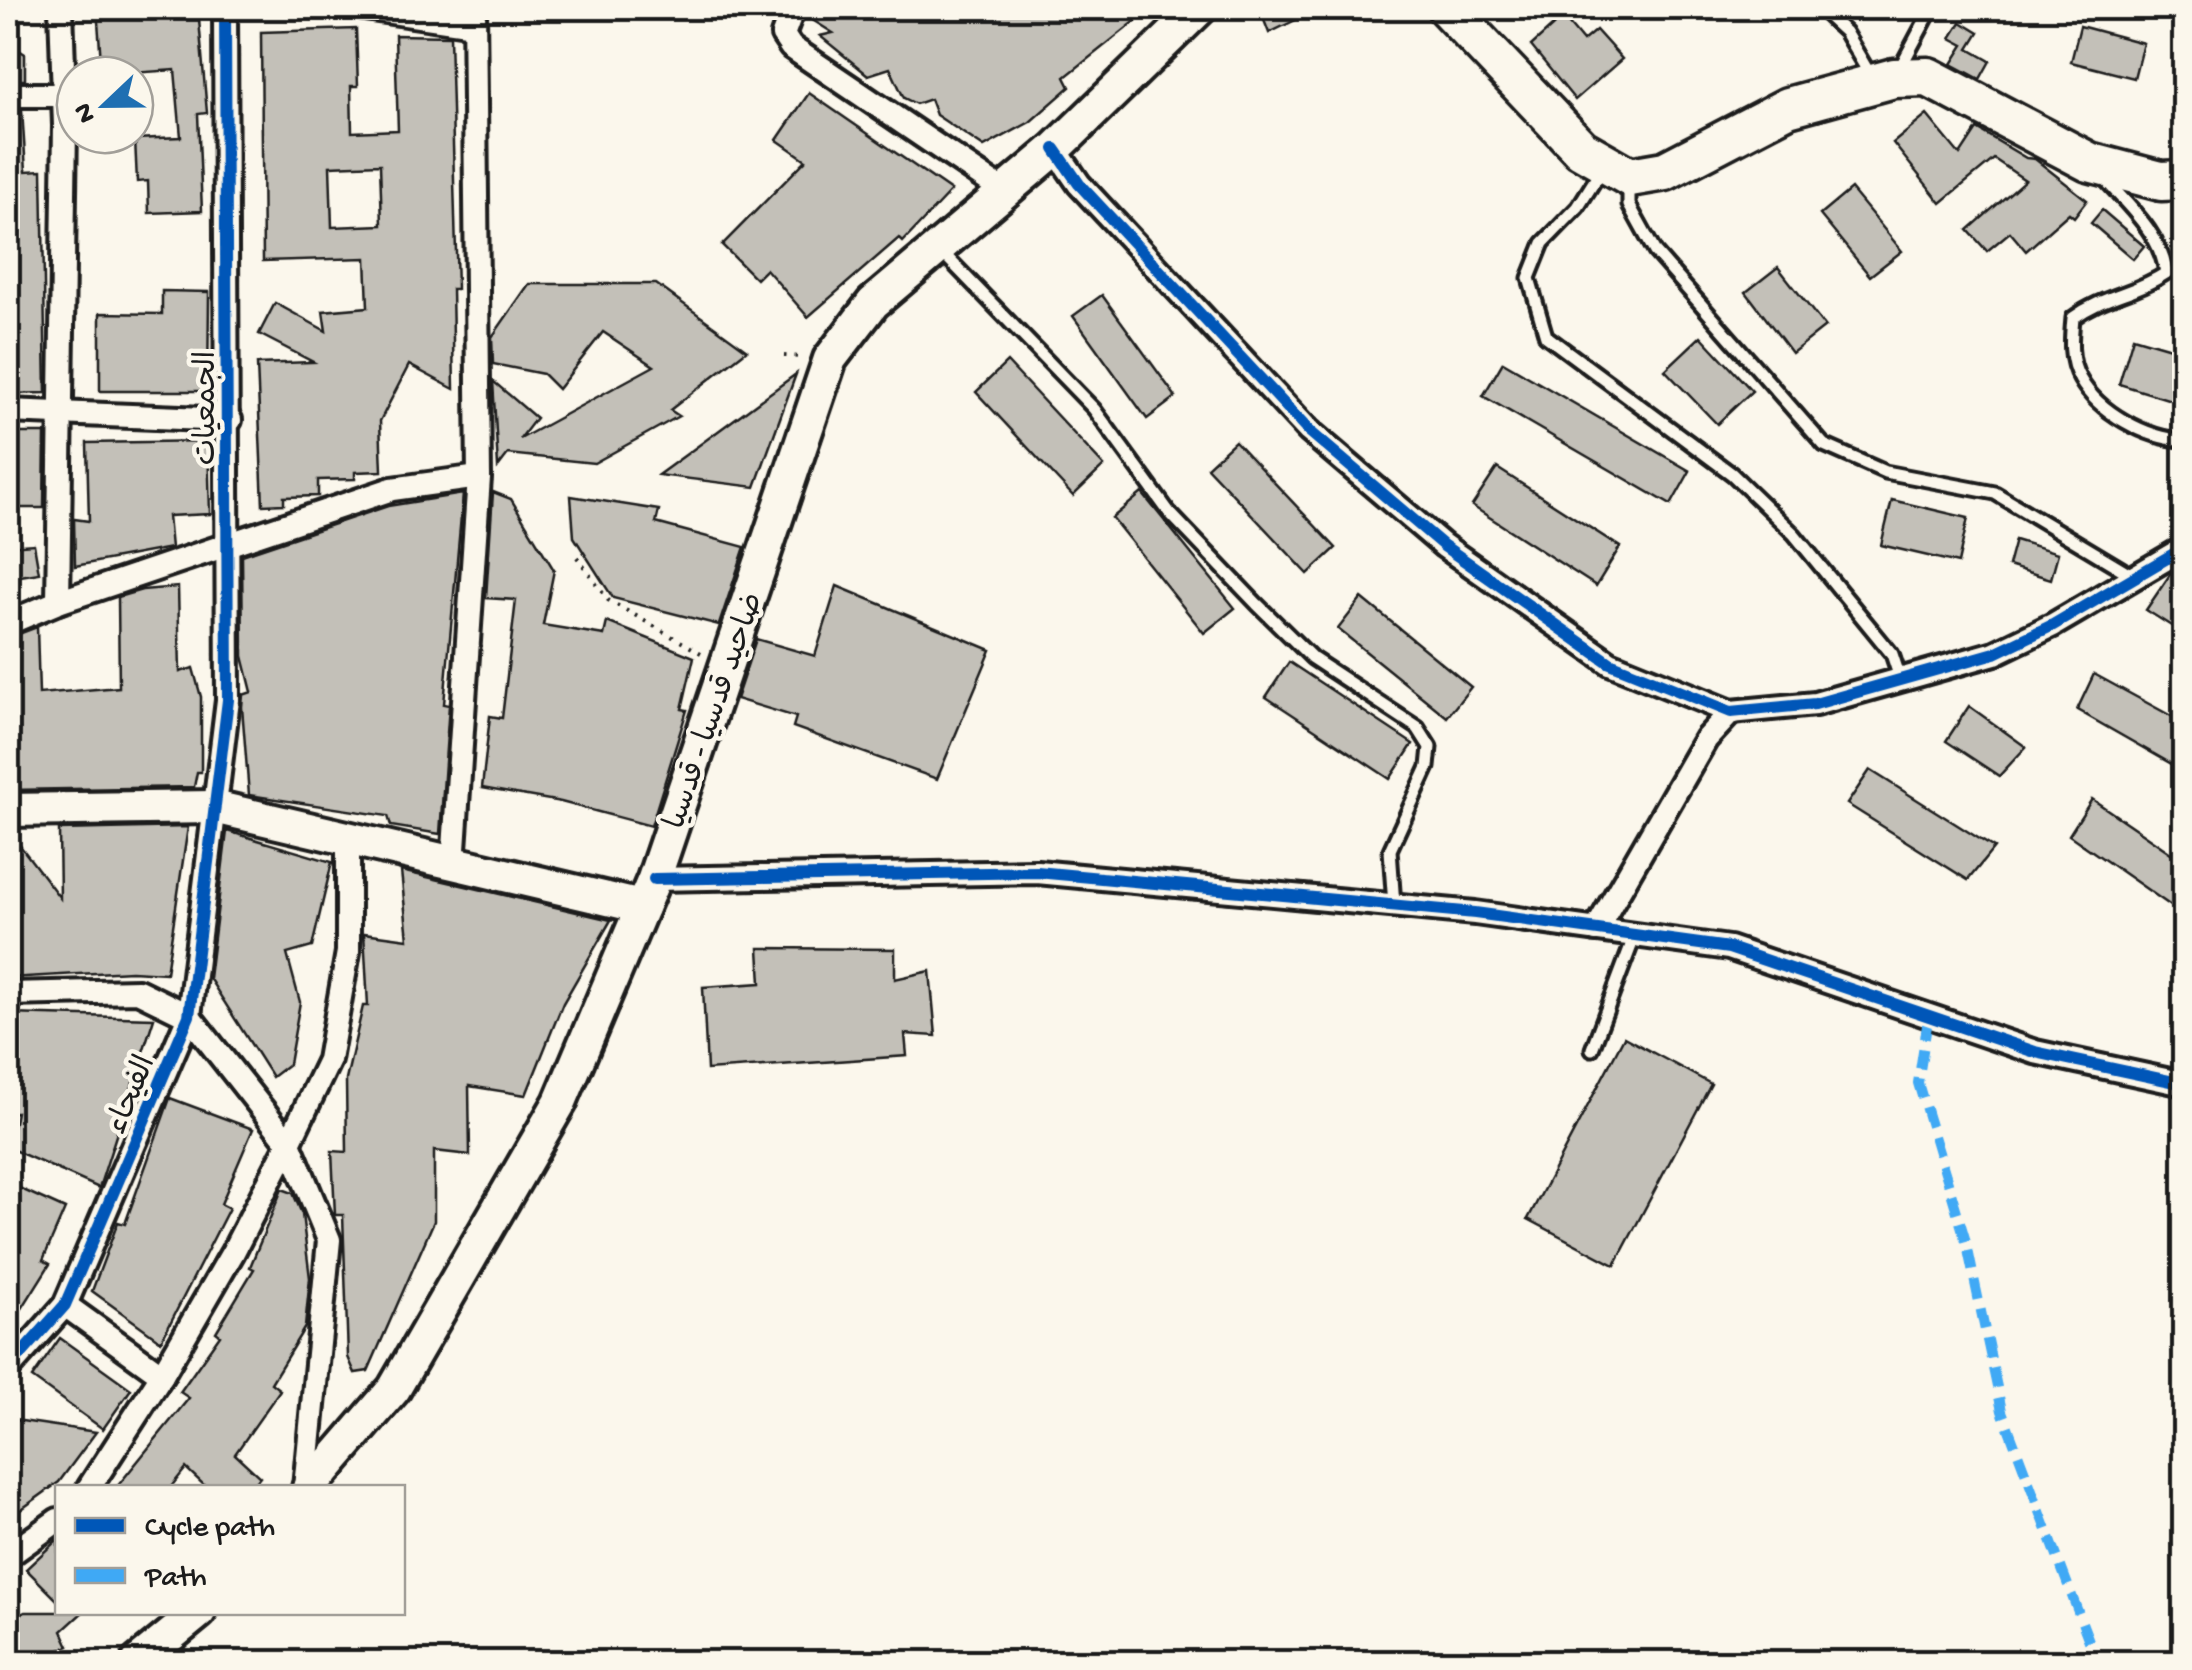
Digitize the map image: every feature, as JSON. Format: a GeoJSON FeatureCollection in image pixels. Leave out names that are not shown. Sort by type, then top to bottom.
{"type":"FeatureCollection","features":[{"type":"Feature","properties":{"kind":"main road","name":"ضاحيد قدسيا - قدسيا"},"geometry":{"type":"LineString","coordinates":[[310,1485],[394,1388],[560,1102],[648,893],[728,668],[830,359],[873,303],[1054,149],[1200,8]]}},
{"type":"Feature","properties":{"kind":"main road"},"geometry":{"type":"LineString","coordinates":[[1447,8],[1581,148],[1617,171],[1665,171],[1788,107],[1884,81],[1928,76],[2089,162],[2160,181],[2184,180]]}},
{"type":"Feature","properties":{"kind":"main road"},"geometry":{"type":"LineString","coordinates":[[8,810],[214,807],[452,864],[648,893]]}},
{"type":"Feature","properties":{"kind":"main road"},"geometry":{"type":"LineString","coordinates":[[138,1662],[195,1615]]}},
{"type":"Feature","properties":{"kind":"street"},"geometry":{"type":"LineString","coordinates":[[61,8],[63,55]]}},
{"type":"Feature","properties":{"kind":"street","name":"الجمعيات"},"geometry":{"type":"LineString","coordinates":[[214,807],[228,700],[230,420],[225,8]]}},
{"type":"Feature","properties":{"kind":"street"},"geometry":{"type":"LineString","coordinates":[[364,8],[474,16],[479,476],[452,864]]}},
{"type":"Feature","properties":{"kind":"street"},"geometry":{"type":"LineString","coordinates":[[792,8],[783,35],[790,48],[1005,192]]}},
{"type":"Feature","properties":{"kind":"street"},"geometry":{"type":"LineString","coordinates":[[8,96],[55,96]]}},
{"type":"Feature","properties":{"kind":"street"},"geometry":{"type":"LineString","coordinates":[[1054,149],[1079,184],[1309,431],[1444,546],[1610,663],[1731,712],[1816,704],[1995,653],[2184,548]]}},
{"type":"Feature","properties":{"kind":"street"},"geometry":{"type":"LineString","coordinates":[[58,602],[63,155]]}},
{"type":"Feature","properties":{"kind":"street"},"geometry":{"type":"LineString","coordinates":[[8,411],[230,420]]}},
{"type":"Feature","properties":{"kind":"street"},"geometry":{"type":"LineString","coordinates":[[8,623],[58,602],[392,489],[479,476]]}},
{"type":"Feature","properties":{"kind":"street"},"geometry":{"type":"LineString","coordinates":[[1596,930],[1706,739],[1731,712]]}},
{"type":"Feature","properties":{"kind":"street","name":"الفيحاء"},"geometry":{"type":"LineString","coordinates":[[8,1370],[64,1305],[189,1016],[214,807]]}},
{"type":"Feature","properties":{"kind":"street"},"geometry":{"type":"LineString","coordinates":[[90,1485],[234,1252],[329,1060],[348,952],[348,841]]}},
{"type":"Feature","properties":{"kind":"street"},"geometry":{"type":"LineString","coordinates":[[648,893],[1037,872],[1394,905],[1596,930],[1729,948],[2035,1052],[2184,1084]]}},
{"type":"Feature","properties":{"kind":"street"},"geometry":{"type":"LineString","coordinates":[[8,994],[138,991],[189,1016],[289,1143],[329,1240],[307,1485]]}},
{"type":"Feature","properties":{"kind":"street"},"geometry":{"type":"LineString","coordinates":[[64,1305],[162,1374]]}},
{"type":"Feature","properties":{"kind":"street"},"geometry":{"type":"LineString","coordinates":[[8,1556],[55,1522]]}},
{"type":"Feature","properties":{"kind":"lane"},"geometry":{"type":"LineString","coordinates":[[1819,8],[1845,32],[1884,81],[1932,8]]}},
{"type":"Feature","properties":{"kind":"lane"},"geometry":{"type":"LineString","coordinates":[[2089,162],[2146,225],[2163,252],[2166,273],[2150,284],[2097,300],[2073,318],[2071,349],[2079,378],[2101,405],[2136,426],[2184,440]]}},
{"type":"Feature","properties":{"kind":"lane"},"geometry":{"type":"LineString","coordinates":[[1901,681],[1892,654],[1794,534],[1732,474],[1546,336],[1529,278],[1543,243],[1617,171],[1629,205],[1656,252],[1824,445],[1885,472],[1995,493],[2135,578]]}},
{"type":"Feature","properties":{"kind":"lane"},"geometry":{"type":"LineString","coordinates":[[939,249],[1094,409],[1170,512],[1257,604],[1312,658],[1418,728],[1430,747],[1428,767],[1390,850],[1394,905]]}},
{"type":"Feature","properties":{"kind":"lane"},"geometry":{"type":"LineString","coordinates":[[1592,1048],[1634,935]]}},
{"type":"Feature","properties":{"kind":"path"},"geometry":{"type":"LineString","coordinates":[[577,557],[608,600],[728,668]]}},
{"type":"Feature","properties":{"kind":"building"},"geometry":{"type":"Polygon","coordinates":[[[97,8],[198,8],[207,113],[198,114],[202,211],[149,213],[148,181],[137,182],[136,155],[155,155],[155,138],[181,137],[175,70],[155,71],[155,55],[101,55],[97,8]]]}},
{"type":"Feature","properties":{"kind":"building"},"geometry":{"type":"Polygon","coordinates":[[[808,8],[1152,8],[1065,77],[1070,87],[1030,122],[984,147],[936,115],[930,99],[916,104],[904,98],[890,68],[868,75],[820,36],[833,33],[806,16],[808,8]]]}},
{"type":"Feature","properties":{"kind":"building"},"geometry":{"type":"Polygon","coordinates":[[[1279,8],[1320,8],[1269,33],[1262,15],[1279,8]]]}},
{"type":"Feature","properties":{"kind":"building"},"geometry":{"type":"Polygon","coordinates":[[[1563,17],[1583,41],[1596,30],[1622,59],[1575,100],[1531,46],[1563,17]]]}},
{"type":"Feature","properties":{"kind":"building"},"geometry":{"type":"Polygon","coordinates":[[[1961,22],[1979,33],[1969,49],[1990,61],[1980,79],[1952,64],[1964,45],[1951,38],[1961,22]]]}},
{"type":"Feature","properties":{"kind":"building"},"geometry":{"type":"Polygon","coordinates":[[[2080,26],[2143,43],[2134,78],[2071,62],[2080,26]]]}},
{"type":"Feature","properties":{"kind":"building"},"geometry":{"type":"Polygon","coordinates":[[[356,29],[358,86],[351,86],[352,132],[398,130],[395,35],[450,36],[457,289],[452,289],[454,389],[409,365],[380,421],[382,471],[355,472],[355,479],[318,480],[318,496],[284,497],[284,504],[263,505],[257,364],[313,362],[259,334],[275,303],[326,331],[323,311],[368,307],[366,258],[263,261],[261,32],[356,29]],[[380,164],[330,166],[332,227],[382,225],[380,164]]]}},
{"type":"Feature","properties":{"kind":"building"},"geometry":{"type":"Polygon","coordinates":[[[8,43],[25,54],[25,80],[8,80],[8,43]]]}},
{"type":"Feature","properties":{"kind":"building"},"geometry":{"type":"Polygon","coordinates":[[[809,93],[951,191],[903,242],[899,238],[808,317],[766,269],[756,279],[722,245],[806,160],[777,140],[809,93]]]}},
{"type":"Feature","properties":{"kind":"building"},"geometry":{"type":"Polygon","coordinates":[[[8,110],[22,110],[26,171],[42,170],[46,393],[8,394],[8,110]]]}},
{"type":"Feature","properties":{"kind":"building"},"geometry":{"type":"Polygon","coordinates":[[[1927,115],[1960,155],[1977,129],[2026,158],[2035,159],[2087,200],[2074,217],[2069,213],[2026,251],[2010,232],[1987,251],[1968,230],[2025,180],[1994,159],[1941,203],[1893,143],[1927,115]]]}},
{"type":"Feature","properties":{"kind":"building"},"geometry":{"type":"Polygon","coordinates":[[[1851,189],[1902,251],[1870,276],[1820,215],[1851,189]]]}},
{"type":"Feature","properties":{"kind":"building"},"geometry":{"type":"Polygon","coordinates":[[[2102,210],[2144,246],[2133,259],[2091,223],[2102,210]]]}},
{"type":"Feature","properties":{"kind":"building"},"geometry":{"type":"Polygon","coordinates":[[[1778,267],[1825,327],[1792,353],[1746,292],[1778,267]]]}},
{"type":"Feature","properties":{"kind":"building"},"geometry":{"type":"Polygon","coordinates":[[[529,284],[656,284],[747,350],[670,410],[679,416],[594,463],[508,454],[498,467],[493,381],[536,418],[520,439],[654,366],[603,332],[558,389],[543,374],[493,364],[492,337],[529,284]]]}},
{"type":"Feature","properties":{"kind":"building"},"geometry":{"type":"Polygon","coordinates":[[[162,291],[209,292],[208,391],[100,391],[100,313],[162,314],[162,291]]]}},
{"type":"Feature","properties":{"kind":"building"},"geometry":{"type":"Polygon","coordinates":[[[1102,295],[1176,397],[1147,419],[1073,316],[1102,295]]]}},
{"type":"Feature","properties":{"kind":"building"},"geometry":{"type":"Polygon","coordinates":[[[1701,336],[1752,391],[1717,424],[1665,370],[1701,336]]]}},
{"type":"Feature","properties":{"kind":"building"},"geometry":{"type":"Polygon","coordinates":[[[2133,337],[2184,352],[2184,404],[2119,384],[2133,337]]]}},
{"type":"Feature","properties":{"kind":"building"},"geometry":{"type":"Polygon","coordinates":[[[1007,362],[1104,466],[1073,496],[976,392],[1007,362]]]}},
{"type":"Feature","properties":{"kind":"building"},"geometry":{"type":"Polygon","coordinates":[[[1503,362],[1690,471],[1671,505],[1483,396],[1503,362]]]}},
{"type":"Feature","properties":{"kind":"building"},"geometry":{"type":"Polygon","coordinates":[[[796,374],[755,487],[658,475],[706,440],[796,374]]]}},
{"type":"Feature","properties":{"kind":"building"},"geometry":{"type":"Polygon","coordinates":[[[8,433],[45,433],[44,508],[8,508],[8,433]]]}},
{"type":"Feature","properties":{"kind":"building"},"geometry":{"type":"Polygon","coordinates":[[[208,441],[210,514],[168,516],[171,548],[75,566],[74,519],[89,521],[87,443],[208,441]]]}},
{"type":"Feature","properties":{"kind":"building"},"geometry":{"type":"Polygon","coordinates":[[[1235,441],[1336,548],[1308,574],[1207,467],[1235,441]]]}},
{"type":"Feature","properties":{"kind":"building"},"geometry":{"type":"Polygon","coordinates":[[[1497,468],[1620,547],[1596,586],[1472,506],[1497,468]]]}},
{"type":"Feature","properties":{"kind":"building"},"geometry":{"type":"Polygon","coordinates":[[[493,492],[511,499],[554,570],[543,625],[604,635],[607,622],[694,657],[682,709],[687,710],[651,826],[561,802],[482,788],[490,716],[502,718],[516,600],[486,598],[493,492]]]}},
{"type":"Feature","properties":{"kind":"building"},"geometry":{"type":"Polygon","coordinates":[[[1142,493],[1235,608],[1204,633],[1112,518],[1142,493]]]}},
{"type":"Feature","properties":{"kind":"building"},"geometry":{"type":"Polygon","coordinates":[[[463,494],[444,704],[449,705],[440,834],[391,826],[388,816],[249,795],[242,707],[243,695],[252,692],[243,656],[242,555],[388,506],[463,494]]]}},
{"type":"Feature","properties":{"kind":"building"},"geometry":{"type":"Polygon","coordinates":[[[571,496],[659,510],[656,523],[745,547],[719,625],[613,598],[574,537],[571,496]]]}},
{"type":"Feature","properties":{"kind":"building"},"geometry":{"type":"Polygon","coordinates":[[[1892,500],[1968,518],[1958,563],[1881,545],[1892,500]]]}},
{"type":"Feature","properties":{"kind":"building"},"geometry":{"type":"Polygon","coordinates":[[[2015,540],[2058,553],[2051,579],[2008,566],[2015,540]]]}},
{"type":"Feature","properties":{"kind":"building"},"geometry":{"type":"Polygon","coordinates":[[[34,544],[39,573],[8,578],[8,546],[34,544]]]}},
{"type":"Feature","properties":{"kind":"building"},"geometry":{"type":"Polygon","coordinates":[[[2171,573],[2184,582],[2184,634],[2146,610],[2171,573]]]}},
{"type":"Feature","properties":{"kind":"building"},"geometry":{"type":"Polygon","coordinates":[[[837,586],[991,650],[937,779],[793,727],[796,717],[736,699],[756,639],[815,656],[837,586]]]}},
{"type":"Feature","properties":{"kind":"building"},"geometry":{"type":"Polygon","coordinates":[[[178,587],[180,672],[193,668],[201,697],[201,772],[197,772],[194,787],[8,790],[8,638],[37,627],[39,694],[119,687],[118,597],[178,587]]]}},
{"type":"Feature","properties":{"kind":"building"},"geometry":{"type":"Polygon","coordinates":[[[1362,598],[1471,687],[1447,717],[1338,629],[1362,598]]]}},
{"type":"Feature","properties":{"kind":"building"},"geometry":{"type":"Polygon","coordinates":[[[1289,662],[1413,744],[1390,779],[1266,697],[1289,662]]]}},
{"type":"Feature","properties":{"kind":"building"},"geometry":{"type":"Polygon","coordinates":[[[2094,674],[2184,723],[2184,771],[2077,710],[2094,674]]]}},
{"type":"Feature","properties":{"kind":"building"},"geometry":{"type":"Polygon","coordinates":[[[1969,706],[2026,747],[1999,776],[1946,741],[1969,706]]]}},
{"type":"Feature","properties":{"kind":"building"},"geometry":{"type":"Polygon","coordinates":[[[1870,770],[1994,848],[1968,880],[1847,804],[1870,770]]]}},
{"type":"Feature","properties":{"kind":"building"},"geometry":{"type":"Polygon","coordinates":[[[2092,799],[2184,862],[2184,915],[2069,835],[2092,799]]]}},
{"type":"Feature","properties":{"kind":"building"},"geometry":{"type":"Polygon","coordinates":[[[188,827],[166,973],[131,971],[8,978],[8,830],[60,898],[59,830],[188,827]]]}},
{"type":"Feature","properties":{"kind":"building"},"geometry":{"type":"Polygon","coordinates":[[[227,831],[332,862],[312,947],[287,954],[300,1002],[289,1064],[272,1077],[209,978],[227,831]]]}},
{"type":"Feature","properties":{"kind":"building"},"geometry":{"type":"Polygon","coordinates":[[[401,871],[611,920],[563,1003],[526,1095],[469,1086],[470,1155],[434,1151],[434,1221],[368,1371],[355,1373],[348,1357],[343,1215],[335,1215],[332,1151],[347,1152],[346,1080],[363,1006],[368,1006],[364,933],[408,939],[401,871]]]}},
{"type":"Feature","properties":{"kind":"building"},"geometry":{"type":"Polygon","coordinates":[[[759,948],[895,949],[895,979],[930,971],[936,1036],[905,1034],[907,1056],[707,1070],[703,987],[761,983],[759,948]]]}},
{"type":"Feature","properties":{"kind":"building"},"geometry":{"type":"Polygon","coordinates":[[[8,1014],[154,1018],[99,1188],[9,1148],[16,1112],[8,1113],[8,1014]]]}},
{"type":"Feature","properties":{"kind":"building"},"geometry":{"type":"Polygon","coordinates":[[[1624,1037],[1711,1084],[1615,1265],[1528,1219],[1624,1037]]]}},
{"type":"Feature","properties":{"kind":"building"},"geometry":{"type":"Polygon","coordinates":[[[170,1098],[253,1129],[221,1204],[229,1208],[161,1341],[92,1291],[118,1222],[125,1224],[170,1098]]]}},
{"type":"Feature","properties":{"kind":"building"},"geometry":{"type":"Polygon","coordinates":[[[8,1183],[65,1209],[43,1260],[50,1264],[8,1331],[8,1183]]]}},
{"type":"Feature","properties":{"kind":"building"},"geometry":{"type":"Polygon","coordinates":[[[282,1189],[293,1193],[302,1214],[310,1278],[305,1327],[271,1383],[280,1390],[235,1454],[260,1477],[253,1485],[204,1485],[186,1468],[172,1485],[118,1485],[189,1398],[180,1392],[220,1335],[216,1332],[254,1269],[250,1267],[282,1189]]]}},
{"type":"Feature","properties":{"kind":"building"},"geometry":{"type":"Polygon","coordinates":[[[60,1338],[131,1389],[103,1429],[32,1378],[60,1338]]]}},
{"type":"Feature","properties":{"kind":"building"},"geometry":{"type":"Polygon","coordinates":[[[8,1419],[96,1432],[59,1482],[16,1513],[8,1496],[8,1419]]]}},
{"type":"Feature","properties":{"kind":"building"},"geometry":{"type":"Polygon","coordinates":[[[55,1542],[55,1598],[26,1569],[55,1542]]]}},
{"type":"Feature","properties":{"kind":"building"},"geometry":{"type":"Polygon","coordinates":[[[25,1612],[80,1615],[62,1631],[69,1646],[32,1662],[8,1662],[8,1620],[25,1612]]]}},
{"type":"Feature","properties":{"kind":"marked path"},"geometry":{"type":"LineString","coordinates":[[1928,1019],[1918,1083],[1967,1245],[2002,1411],[2097,1662]]}},
{"type":"Feature","properties":{"kind":"cycle path"},"geometry":{"type":"LineString","coordinates":[[8,1369],[65,1305],[189,1016],[228,700],[225,8]]}},
{"type":"Feature","properties":{"kind":"cycle path"},"geometry":{"type":"LineString","coordinates":[[1055,149],[1079,184],[1309,431],[1444,546],[1610,663],[1731,712],[1815,704],[1995,653],[2053,625],[2184,548]]}},
{"type":"Feature","properties":{"kind":"cycle path"},"geometry":{"type":"LineString","coordinates":[[654,879],[1037,872],[1475,913],[1729,948],[2035,1052],[2184,1084]]}}]}
